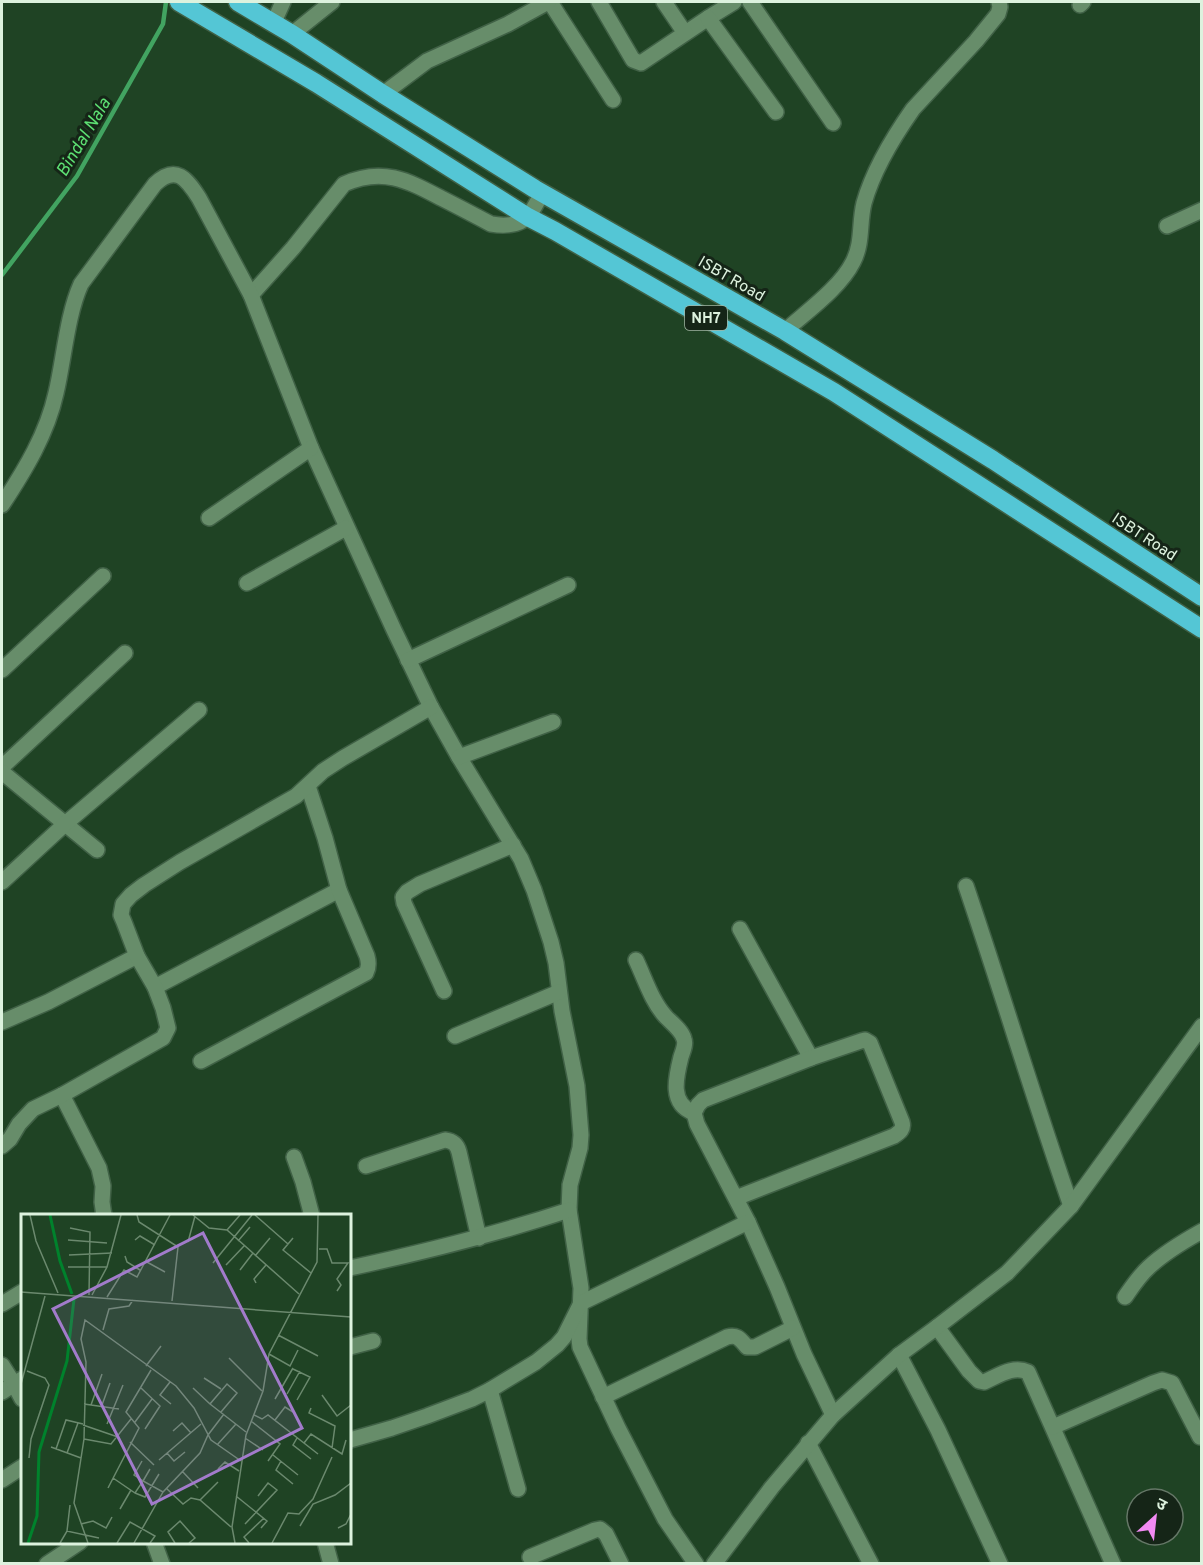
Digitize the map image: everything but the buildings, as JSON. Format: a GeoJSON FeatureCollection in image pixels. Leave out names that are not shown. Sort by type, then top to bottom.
{"type":"FeatureCollection","features":[{"type":"Feature","properties":{"kind":"highway","name":"NH7"},"geometry":{"type":"LineString","coordinates":[[179,2],[316,83],[528,217],[834,392],[1202,629]]}},
{"type":"Feature","properties":{"kind":"highway","name":"ISBT Road"},"geometry":{"type":"LineString","coordinates":[[238,2],[542,193],[785,331],[993,460],[1202,597]]}},
{"type":"Feature","properties":{"kind":"street"},"geometry":{"type":"LineString","coordinates":[[273,24],[283,2]]}},
{"type":"Feature","properties":{"kind":"street"},"geometry":{"type":"LineString","coordinates":[[292,34],[332,2]]}},
{"type":"Feature","properties":{"kind":"street"},"geometry":{"type":"LineString","coordinates":[[383,94],[427,61],[508,24],[549,2],[613,100]]}},
{"type":"Feature","properties":{"kind":"street"},"geometry":{"type":"LineString","coordinates":[[599,2],[633,60],[638,63],[734,2]]}},
{"type":"Feature","properties":{"kind":"street"},"geometry":{"type":"LineString","coordinates":[[664,2],[685,33]]}},
{"type":"Feature","properties":{"kind":"street"},"geometry":{"type":"LineString","coordinates":[[750,2],[833,123]]}},
{"type":"Feature","properties":{"kind":"street"},"geometry":{"type":"LineString","coordinates":[[785,331],[844,276],[858,250],[864,204],[878,168],[904,122],[998,14],[999,2]]}},
{"type":"Feature","properties":{"kind":"street"},"geometry":{"type":"LineString","coordinates":[[708,18],[776,112]]}},
{"type":"Feature","properties":{"kind":"street"},"geometry":{"type":"LineString","coordinates":[[2,505],[24,472],[47,423],[56,395],[72,312],[81,284],[162,177],[178,174],[190,184],[199,198],[251,295],[311,448],[346,528],[431,706],[521,859],[547,927],[556,963],[559,992],[577,1086],[580,1121],[580,1148],[570,1185],[569,1210],[580,1281],[580,1347],[665,1519],[696,1563]]}},
{"type":"Feature","properties":{"kind":"street"},"geometry":{"type":"LineString","coordinates":[[251,295],[293,248],[344,184],[356,178],[386,176],[410,181],[490,224],[499,225],[514,224],[528,217],[542,193]]}},
{"type":"Feature","properties":{"kind":"street"},"geometry":{"type":"LineString","coordinates":[[1167,226],[1202,210]]}},
{"type":"Feature","properties":{"kind":"street"},"geometry":{"type":"LineString","coordinates":[[208,518],[311,448]]}},
{"type":"Feature","properties":{"kind":"street"},"geometry":{"type":"LineString","coordinates":[[247,583],[346,528]]}},
{"type":"Feature","properties":{"kind":"street"},"geometry":{"type":"LineString","coordinates":[[2,670],[103,576]]}},
{"type":"Feature","properties":{"kind":"street"},"geometry":{"type":"LineString","coordinates":[[408,660],[568,585]]}},
{"type":"Feature","properties":{"kind":"street"},"geometry":{"type":"LineString","coordinates":[[2,767],[125,653]]}},
{"type":"Feature","properties":{"kind":"street"},"geometry":{"type":"LineString","coordinates":[[2,1146],[33,1109],[163,1038],[168,1028],[163,1008],[155,987],[137,956],[121,915],[123,904],[131,895],[180,862],[284,803],[333,764],[431,706]]}},
{"type":"Feature","properties":{"kind":"street"},"geometry":{"type":"LineString","coordinates":[[2,882],[65,824],[199,710]]}},
{"type":"Feature","properties":{"kind":"street"},"geometry":{"type":"LineString","coordinates":[[459,757],[553,722]]}},
{"type":"Feature","properties":{"kind":"street"},"geometry":{"type":"LineString","coordinates":[[2,772],[97,850]]}},
{"type":"Feature","properties":{"kind":"street"},"geometry":{"type":"LineString","coordinates":[[201,1061],[366,973],[369,968],[367,956],[339,890],[308,786]]}},
{"type":"Feature","properties":{"kind":"street"},"geometry":{"type":"LineString","coordinates":[[444,991],[403,897],[420,884],[513,845]]}},
{"type":"Feature","properties":{"kind":"street"},"geometry":{"type":"LineString","coordinates":[[966,886],[1071,1206]]}},
{"type":"Feature","properties":{"kind":"street"},"geometry":{"type":"LineString","coordinates":[[155,987],[339,890]]}},
{"type":"Feature","properties":{"kind":"street"},"geometry":{"type":"LineString","coordinates":[[740,929],[811,1058]]}},
{"type":"Feature","properties":{"kind":"street"},"geometry":{"type":"LineString","coordinates":[[2,1022],[48,1002],[137,956]]}},
{"type":"Feature","properties":{"kind":"street"},"geometry":{"type":"LineString","coordinates":[[636,960],[660,1010],[685,1040],[676,1078],[677,1097],[683,1107],[694,1113]]}},
{"type":"Feature","properties":{"kind":"street"},"geometry":{"type":"LineString","coordinates":[[455,1036],[559,992]]}},
{"type":"Feature","properties":{"kind":"street"},"geometry":{"type":"LineString","coordinates":[[714,1563],[772,1487],[833,1415],[899,1355],[1007,1273],[1071,1206],[1202,1026]]}},
{"type":"Feature","properties":{"kind":"street"},"geometry":{"type":"LineString","coordinates":[[735,1198],[894,1136],[903,1128],[868,1041],[861,1041],[811,1058],[703,1100],[694,1113],[697,1124],[777,1287],[804,1354],[833,1415]]}},
{"type":"Feature","properties":{"kind":"street"},"geometry":{"type":"LineString","coordinates":[[62,1095],[99,1168],[103,1186],[104,1214]]}},
{"type":"Feature","properties":{"kind":"street"},"geometry":{"type":"LineString","coordinates":[[366,1166],[445,1140],[453,1142],[458,1147],[479,1238]]}},
{"type":"Feature","properties":{"kind":"street"},"geometry":{"type":"LineString","coordinates":[[294,1157],[312,1214]]}},
{"type":"Feature","properties":{"kind":"street"},"geometry":{"type":"LineString","coordinates":[[351,1268],[479,1238],[569,1210]]}},
{"type":"Feature","properties":{"kind":"street"},"geometry":{"type":"LineString","coordinates":[[351,1440],[427,1416],[490,1390],[537,1362],[557,1345],[564,1337],[581,1303],[747,1222]]}},
{"type":"Feature","properties":{"kind":"street"},"geometry":{"type":"LineString","coordinates":[[1125,1298],[1150,1266],[1202,1231]]}},
{"type":"Feature","properties":{"kind":"street"},"geometry":{"type":"LineString","coordinates":[[2,1304],[21,1293]]}},
{"type":"Feature","properties":{"kind":"street"},"geometry":{"type":"LineString","coordinates":[[937,1327],[979,1381],[984,1382],[1019,1369],[1028,1372],[1113,1563]]}},
{"type":"Feature","properties":{"kind":"street"},"geometry":{"type":"LineString","coordinates":[[603,1397],[727,1337],[735,1336],[740,1338],[747,1347],[755,1347],[793,1328]]}},
{"type":"Feature","properties":{"kind":"street"},"geometry":{"type":"LineString","coordinates":[[351,1347],[374,1341]]}},
{"type":"Feature","properties":{"kind":"street"},"geometry":{"type":"LineString","coordinates":[[899,1355],[938,1430],[1000,1563]]}},
{"type":"Feature","properties":{"kind":"street"},"geometry":{"type":"LineString","coordinates":[[2,1365],[13,1385]]}},
{"type":"Feature","properties":{"kind":"street"},"geometry":{"type":"LineString","coordinates":[[1053,1427],[1162,1380],[1172,1383],[1200,1437]]}},
{"type":"Feature","properties":{"kind":"street"},"geometry":{"type":"LineString","coordinates":[[490,1390],[518,1489]]}},
{"type":"Feature","properties":{"kind":"street"},"geometry":{"type":"LineString","coordinates":[[808,1443],[871,1563]]}},
{"type":"Feature","properties":{"kind":"street"},"geometry":{"type":"LineString","coordinates":[[2,1480],[21,1468]]}},
{"type":"Feature","properties":{"kind":"street"},"geometry":{"type":"LineString","coordinates":[[530,1557],[600,1529],[606,1534],[621,1563]]}},
{"type":"Feature","properties":{"kind":"street"},"geometry":{"type":"LineString","coordinates":[[47,1563],[77,1544]]}},
{"type":"Feature","properties":{"kind":"street"},"geometry":{"type":"LineString","coordinates":[[155,1544],[162,1563]]}},
{"type":"Feature","properties":{"kind":"street"},"geometry":{"type":"LineString","coordinates":[[326,1544],[332,1563]]}},
{"type":"Feature","properties":{"kind":"waterway","name":"Bindal Nala"},"geometry":{"type":"LineString","coordinates":[[2,275],[77,176],[163,24],[166,2]]}}]}
